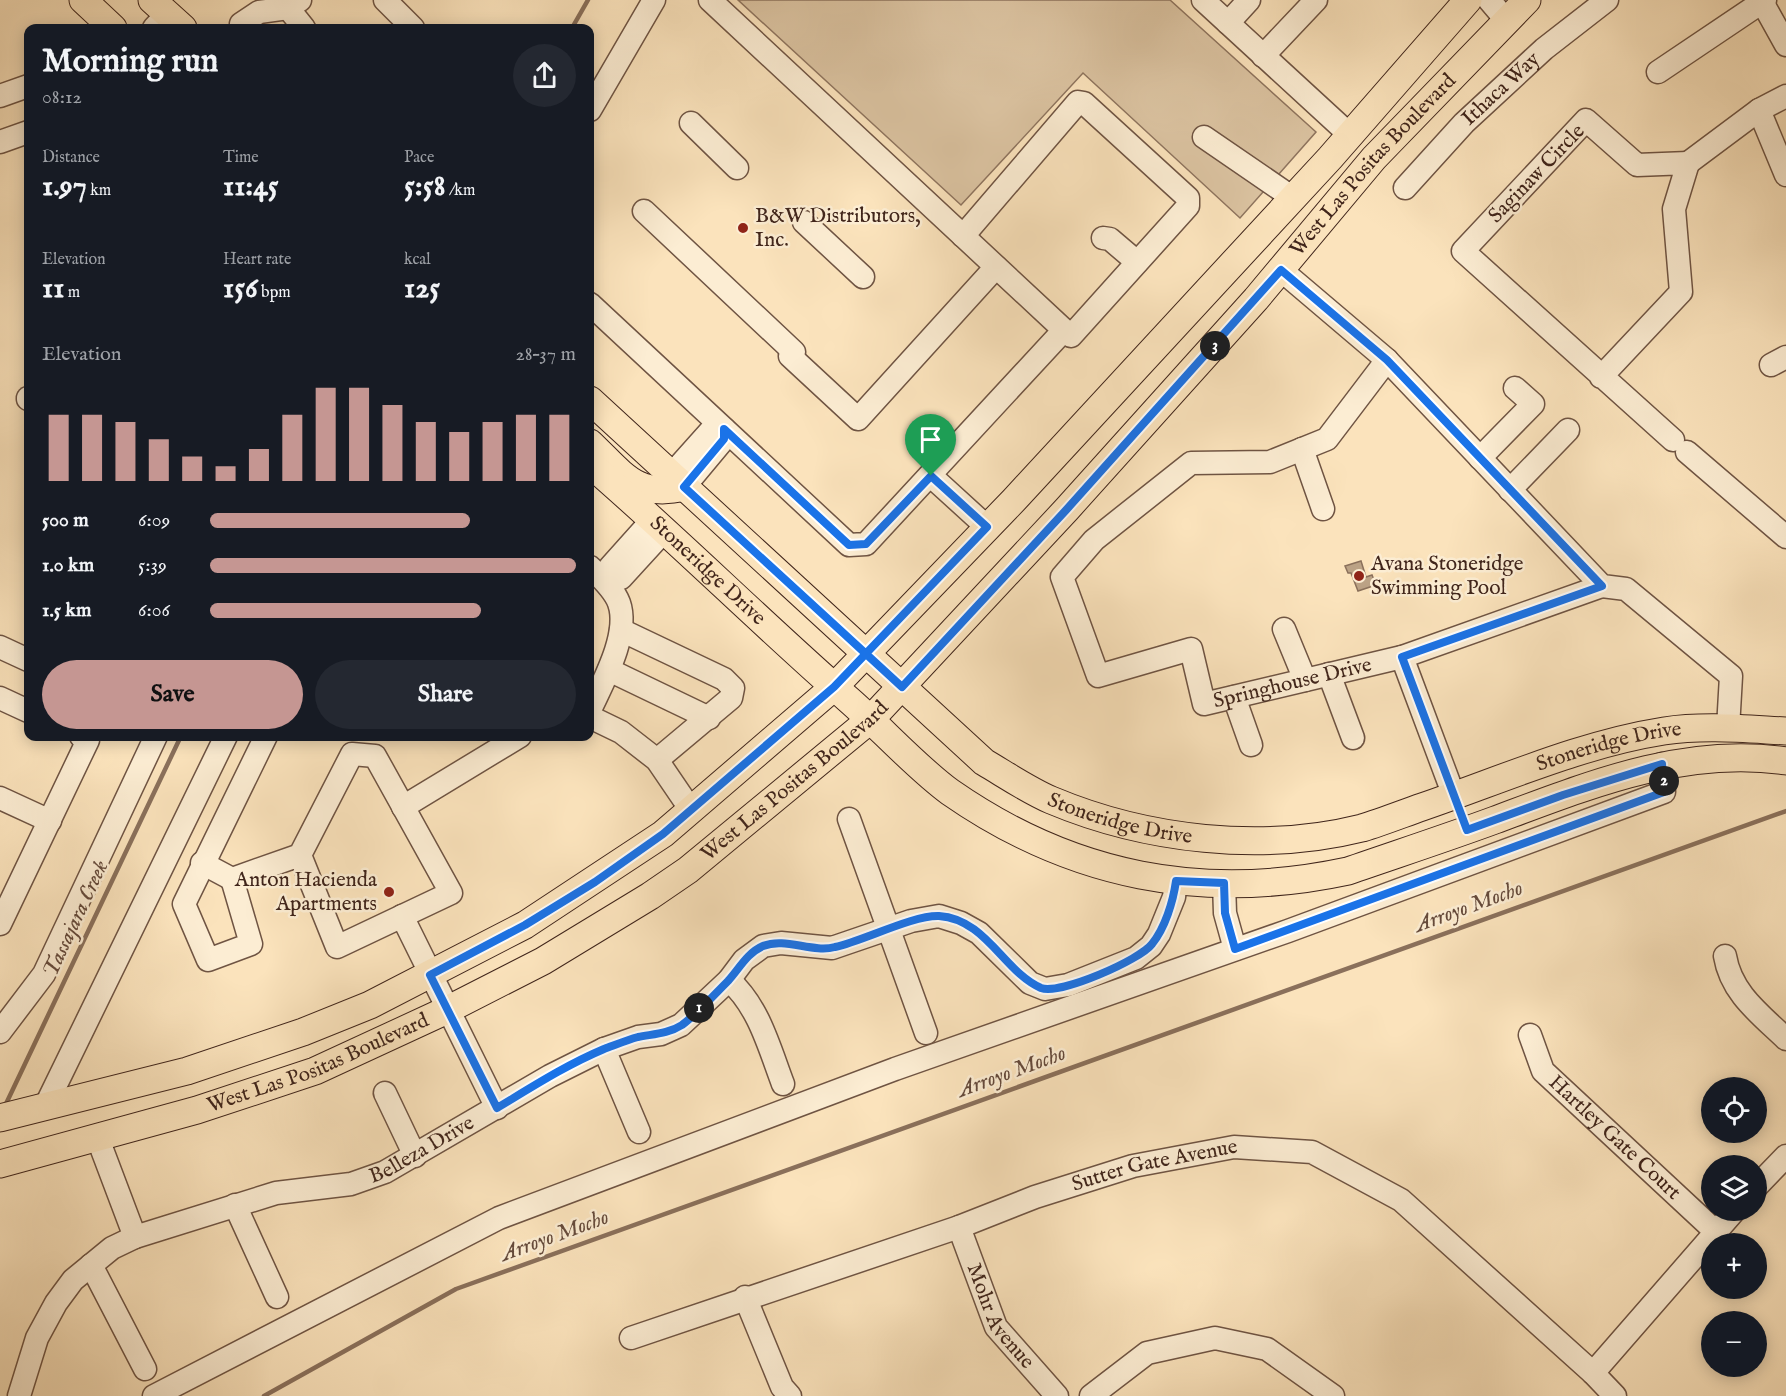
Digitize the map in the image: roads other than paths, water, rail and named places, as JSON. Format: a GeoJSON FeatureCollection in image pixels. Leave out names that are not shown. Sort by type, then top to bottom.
{"type":"FeatureCollection","features":[{"type":"Feature","properties":{"kind":"main road"},"geometry":{"type":"LineString","coordinates":[[83,0],[109,24]]}},
{"type":"Feature","properties":{"kind":"main road","name":"West Las Positas Boulevard"},"geometry":{"type":"LineString","coordinates":[[0,1118],[187,1071],[293,1035],[370,1005],[525,925],[595,882],[663,834],[834,687],[987,527],[1351,136],[1468,0]]}},
{"type":"Feature","properties":{"kind":"main road","name":"West Las Positas Boulevard"},"geometry":{"type":"LineString","coordinates":[[5,1168],[197,1110],[315,1071],[447,1010],[543,961],[650,896],[688,870],[871,719],[902,687],[1075,500],[1281,270],[1497,10],[1527,0]]}},
{"type":"Feature","properties":{"kind":"main road","name":"Stoneridge Drive"},"geometry":{"type":"LineString","coordinates":[[594,404],[984,762],[1051,799],[1116,822],[1152,830],[1245,840],[1304,838],[1362,828],[1613,742],[1665,731],[1728,728],[1786,731]]}},
{"type":"Feature","properties":{"kind":"main road"},"geometry":{"type":"LineString","coordinates":[[594,447],[633,483],[644,489],[656,492],[678,481]]}},
{"type":"Feature","properties":{"kind":"main road","name":"Stoneridge Drive"},"geometry":{"type":"LineString","coordinates":[[594,468],[949,791],[1025,837],[1064,855],[1103,867],[1176,881],[1224,883],[1311,879],[1348,871],[1563,795],[1662,764],[1727,756],[1786,761]]}},
{"type":"Feature","properties":{"kind":"main road"},"geometry":{"type":"LineString","coordinates":[[1454,796],[1467,830]]}},
{"type":"Feature","properties":{"kind":"street"},"geometry":{"type":"LineString","coordinates":[[385,0],[409,24]]}},
{"type":"Feature","properties":{"kind":"street"},"geometry":{"type":"LineString","coordinates":[[594,103],[654,0]]}},
{"type":"Feature","properties":{"kind":"street"},"geometry":{"type":"LineString","coordinates":[[594,308],[849,545],[866,544],[1064,330],[710,0]]}},
{"type":"Feature","properties":{"kind":"street"},"geometry":{"type":"LineString","coordinates":[[1203,0],[1351,136]]}},
{"type":"Feature","properties":{"kind":"street"},"geometry":{"type":"LineString","coordinates":[[1228,23],[1249,0]]}},
{"type":"Feature","properties":{"kind":"street"},"geometry":{"type":"LineString","coordinates":[[1263,56],[1316,0]]}},
{"type":"Feature","properties":{"kind":"street","name":"Ithaca Way"},"geometry":{"type":"LineString","coordinates":[[1406,188],[1472,115],[1544,49],[1607,0]]}},
{"type":"Feature","properties":{"kind":"street"},"geometry":{"type":"LineString","coordinates":[[1658,72],[1762,0],[1786,45]]}},
{"type":"Feature","properties":{"kind":"street"},"geometry":{"type":"LineString","coordinates":[[241,24],[259,12],[294,4],[302,24]]}},
{"type":"Feature","properties":{"kind":"street"},"geometry":{"type":"LineString","coordinates":[[0,96],[24,87]]}},
{"type":"Feature","properties":{"kind":"street"},"geometry":{"type":"LineString","coordinates":[[1786,96],[1759,110],[1688,163],[1674,209],[1681,292],[1601,377],[1786,537]]}},
{"type":"Feature","properties":{"kind":"street"},"geometry":{"type":"LineString","coordinates":[[963,236],[1078,102],[1084,103],[1188,198],[1188,206],[1071,336]]}},
{"type":"Feature","properties":{"kind":"street"},"geometry":{"type":"LineString","coordinates":[[1759,110],[1786,175]]}},
{"type":"Feature","properties":{"kind":"street","name":"Saginaw Circle"},"geometry":{"type":"LineString","coordinates":[[1601,377],[1463,251],[1586,120],[1637,165],[1688,163]]}},
{"type":"Feature","properties":{"kind":"street"},"geometry":{"type":"LineString","coordinates":[[691,123],[737,168]]}},
{"type":"Feature","properties":{"kind":"street"},"geometry":{"type":"LineString","coordinates":[[0,142],[24,133]]}},
{"type":"Feature","properties":{"kind":"street"},"geometry":{"type":"LineString","coordinates":[[1204,137],[1293,198]]}},
{"type":"Feature","properties":{"kind":"street"},"geometry":{"type":"LineString","coordinates":[[644,211],[858,419],[996,267]]}},
{"type":"Feature","properties":{"kind":"street"},"geometry":{"type":"LineString","coordinates":[[804,222],[863,277]]}},
{"type":"Feature","properties":{"kind":"street"},"geometry":{"type":"LineString","coordinates":[[1103,238],[1110,239],[1137,262]]}},
{"type":"Feature","properties":{"kind":"street"},"geometry":{"type":"LineString","coordinates":[[1281,270],[1387,360],[1602,586],[1626,589],[1731,676],[1728,728]]}},
{"type":"Feature","properties":{"kind":"street","name":"Springhouse Drive"},"geometry":{"type":"LineString","coordinates":[[1387,360],[1327,439],[1270,462],[1191,463],[1094,540],[1062,577],[1098,676],[1191,649],[1204,704],[1402,657],[1602,586]]}},
{"type":"Feature","properties":{"kind":"street"},"geometry":{"type":"LineString","coordinates":[[1480,458],[1533,404],[1515,388]]}},
{"type":"Feature","properties":{"kind":"street"},"geometry":{"type":"LineString","coordinates":[[678,481],[724,439],[724,429]]}},
{"type":"Feature","properties":{"kind":"street"},"geometry":{"type":"LineString","coordinates":[[1510,490],[1568,430]]}},
{"type":"Feature","properties":{"kind":"street"},"geometry":{"type":"LineString","coordinates":[[1302,449],[1323,509]]}},
{"type":"Feature","properties":{"kind":"street"},"geometry":{"type":"LineString","coordinates":[[931,476],[987,527]]}},
{"type":"Feature","properties":{"kind":"street"},"geometry":{"type":"LineString","coordinates":[[594,702],[609,670],[621,630],[619,601],[598,575],[659,525]]}},
{"type":"Feature","properties":{"kind":"street"},"geometry":{"type":"LineString","coordinates":[[1284,629],[1305,680]]}},
{"type":"Feature","properties":{"kind":"street"},"geometry":{"type":"LineString","coordinates":[[621,630],[724,679],[733,688],[731,698],[657,760]]}},
{"type":"Feature","properties":{"kind":"street"},"geometry":{"type":"LineString","coordinates":[[0,646],[24,658]]}},
{"type":"Feature","properties":{"kind":"street"},"geometry":{"type":"LineString","coordinates":[[1402,657],[1454,796]]}},
{"type":"Feature","properties":{"kind":"street"},"geometry":{"type":"LineString","coordinates":[[609,670],[709,718]]}},
{"type":"Feature","properties":{"kind":"street"},"geometry":{"type":"LineString","coordinates":[[1329,674],[1353,738]]}},
{"type":"Feature","properties":{"kind":"street"},"geometry":{"type":"LineString","coordinates":[[1234,696],[1251,745]]}},
{"type":"Feature","properties":{"kind":"street"},"geometry":{"type":"LineString","coordinates":[[0,698],[24,709]]}},
{"type":"Feature","properties":{"kind":"street"},"geometry":{"type":"LineString","coordinates":[[594,719],[621,732],[657,760],[691,810]]}},
{"type":"Feature","properties":{"kind":"street"},"geometry":{"type":"LineString","coordinates":[[0,924],[88,741]]}},
{"type":"Feature","properties":{"kind":"street"},"geometry":{"type":"LineString","coordinates":[[0,1032],[44,974],[154,741]]}},
{"type":"Feature","properties":{"kind":"street"},"geometry":{"type":"LineString","coordinates":[[46,1106],[224,741]]}},
{"type":"Feature","properties":{"kind":"street"},"geometry":{"type":"LineString","coordinates":[[202,863],[232,879],[251,944],[208,960],[184,904],[202,863],[263,741]]}},
{"type":"Feature","properties":{"kind":"street"},"geometry":{"type":"LineString","coordinates":[[403,807],[512,741]]}},
{"type":"Feature","properties":{"kind":"street"},"geometry":{"type":"LineString","coordinates":[[232,879],[300,855],[352,754],[375,756],[451,893],[337,947],[300,855]]}},
{"type":"Feature","properties":{"kind":"street"},"geometry":{"type":"LineString","coordinates":[[154,1396],[500,1218],[895,1069],[1235,949],[1664,792],[1662,764]]}},
{"type":"Feature","properties":{"kind":"street"},"geometry":{"type":"LineString","coordinates":[[0,798],[50,821]]}},
{"type":"Feature","properties":{"kind":"street"},"geometry":{"type":"LineString","coordinates":[[849,819],[926,1033]]}},
{"type":"Feature","properties":{"kind":"street","name":"Belleza Drive"},"geometry":{"type":"LineString","coordinates":[[19,1396],[41,1329],[56,1303],[73,1280],[112,1248],[135,1237],[186,1223],[276,1193],[351,1184],[385,1172],[550,1076],[604,1049],[638,1037],[661,1034],[681,1025],[729,980],[744,960],[763,946],[781,943],[832,948],[911,921],[939,916],[961,923],[997,948],[1030,983],[1045,989],[1068,985],[1136,958],[1151,946],[1174,897],[1176,881]]}},
{"type":"Feature","properties":{"kind":"street"},"geometry":{"type":"LineString","coordinates":[[1224,883],[1225,913],[1235,949]]}},
{"type":"Feature","properties":{"kind":"street"},"geometry":{"type":"LineString","coordinates":[[402,916],[497,1108]]}},
{"type":"Feature","properties":{"kind":"street"},"geometry":{"type":"LineString","coordinates":[[1725,956],[1728,974],[1743,999],[1786,1039]]}},
{"type":"Feature","properties":{"kind":"street"},"geometry":{"type":"LineString","coordinates":[[729,980],[743,992],[756,1013],[783,1084]]}},
{"type":"Feature","properties":{"kind":"street","name":"Hartley Gate Court"},"geometry":{"type":"LineString","coordinates":[[1530,1035],[1543,1071],[1715,1231]]}},
{"type":"Feature","properties":{"kind":"street"},"geometry":{"type":"LineString","coordinates":[[604,1049],[639,1131]]}},
{"type":"Feature","properties":{"kind":"street"},"geometry":{"type":"LineString","coordinates":[[385,1093],[415,1156]]}},
{"type":"Feature","properties":{"kind":"street"},"geometry":{"type":"LineString","coordinates":[[98,1139],[135,1237]]}},
{"type":"Feature","properties":{"kind":"street","name":"Sutter Gate Avenue"},"geometry":{"type":"LineString","coordinates":[[631,1338],[959,1227],[1035,1197],[1133,1166],[1234,1147],[1312,1152],[1401,1200],[1593,1373],[1615,1396]]}},
{"type":"Feature","properties":{"kind":"street"},"geometry":{"type":"LineString","coordinates":[[1767,1176],[1786,1156]]}},
{"type":"Feature","properties":{"kind":"street"},"geometry":{"type":"LineString","coordinates":[[235,1205],[277,1298]]}},
{"type":"Feature","properties":{"kind":"street"},"geometry":{"type":"LineString","coordinates":[[1593,1373],[1725,1221]]}},
{"type":"Feature","properties":{"kind":"street","name":"Mohr Avenue"},"geometry":{"type":"LineString","coordinates":[[959,1227],[996,1327],[1057,1396]]}},
{"type":"Feature","properties":{"kind":"street"},"geometry":{"type":"LineString","coordinates":[[91,1265],[145,1368]]}},
{"type":"Feature","properties":{"kind":"street"},"geometry":{"type":"LineString","coordinates":[[745,1298],[782,1387],[790,1396]]}},
{"type":"Feature","properties":{"kind":"street"},"geometry":{"type":"LineString","coordinates":[[1091,1396],[1147,1353],[1215,1338],[1267,1349],[1333,1396]]}},
{"type":"Feature","properties":{"kind":"waterway","name":"Tassajara Creek"},"geometry":{"type":"LineString","coordinates":[[574,24],[588,0]]}},
{"type":"Feature","properties":{"kind":"waterway","name":"Tassajara Creek"},"geometry":{"type":"LineString","coordinates":[[4,1108],[179,741]]}},
{"type":"Feature","properties":{"kind":"waterway","name":"Arroyo Mocho"},"geometry":{"type":"LineString","coordinates":[[264,1396],[456,1289],[1786,811]]}},
{"type":"Feature","properties":{"kind":"place","name":"B&W Distributors, Inc."},"geometry":{"type":"Point","coordinates":[743,228]}},
{"type":"Feature","properties":{"kind":"place","name":"Avana Stoneridge Swimming Pool"},"geometry":{"type":"Point","coordinates":[1359,576]}},
{"type":"Feature","properties":{"kind":"place","name":"Anton Hacienda Apartments"},"geometry":{"type":"Point","coordinates":[389,892]}}]}
